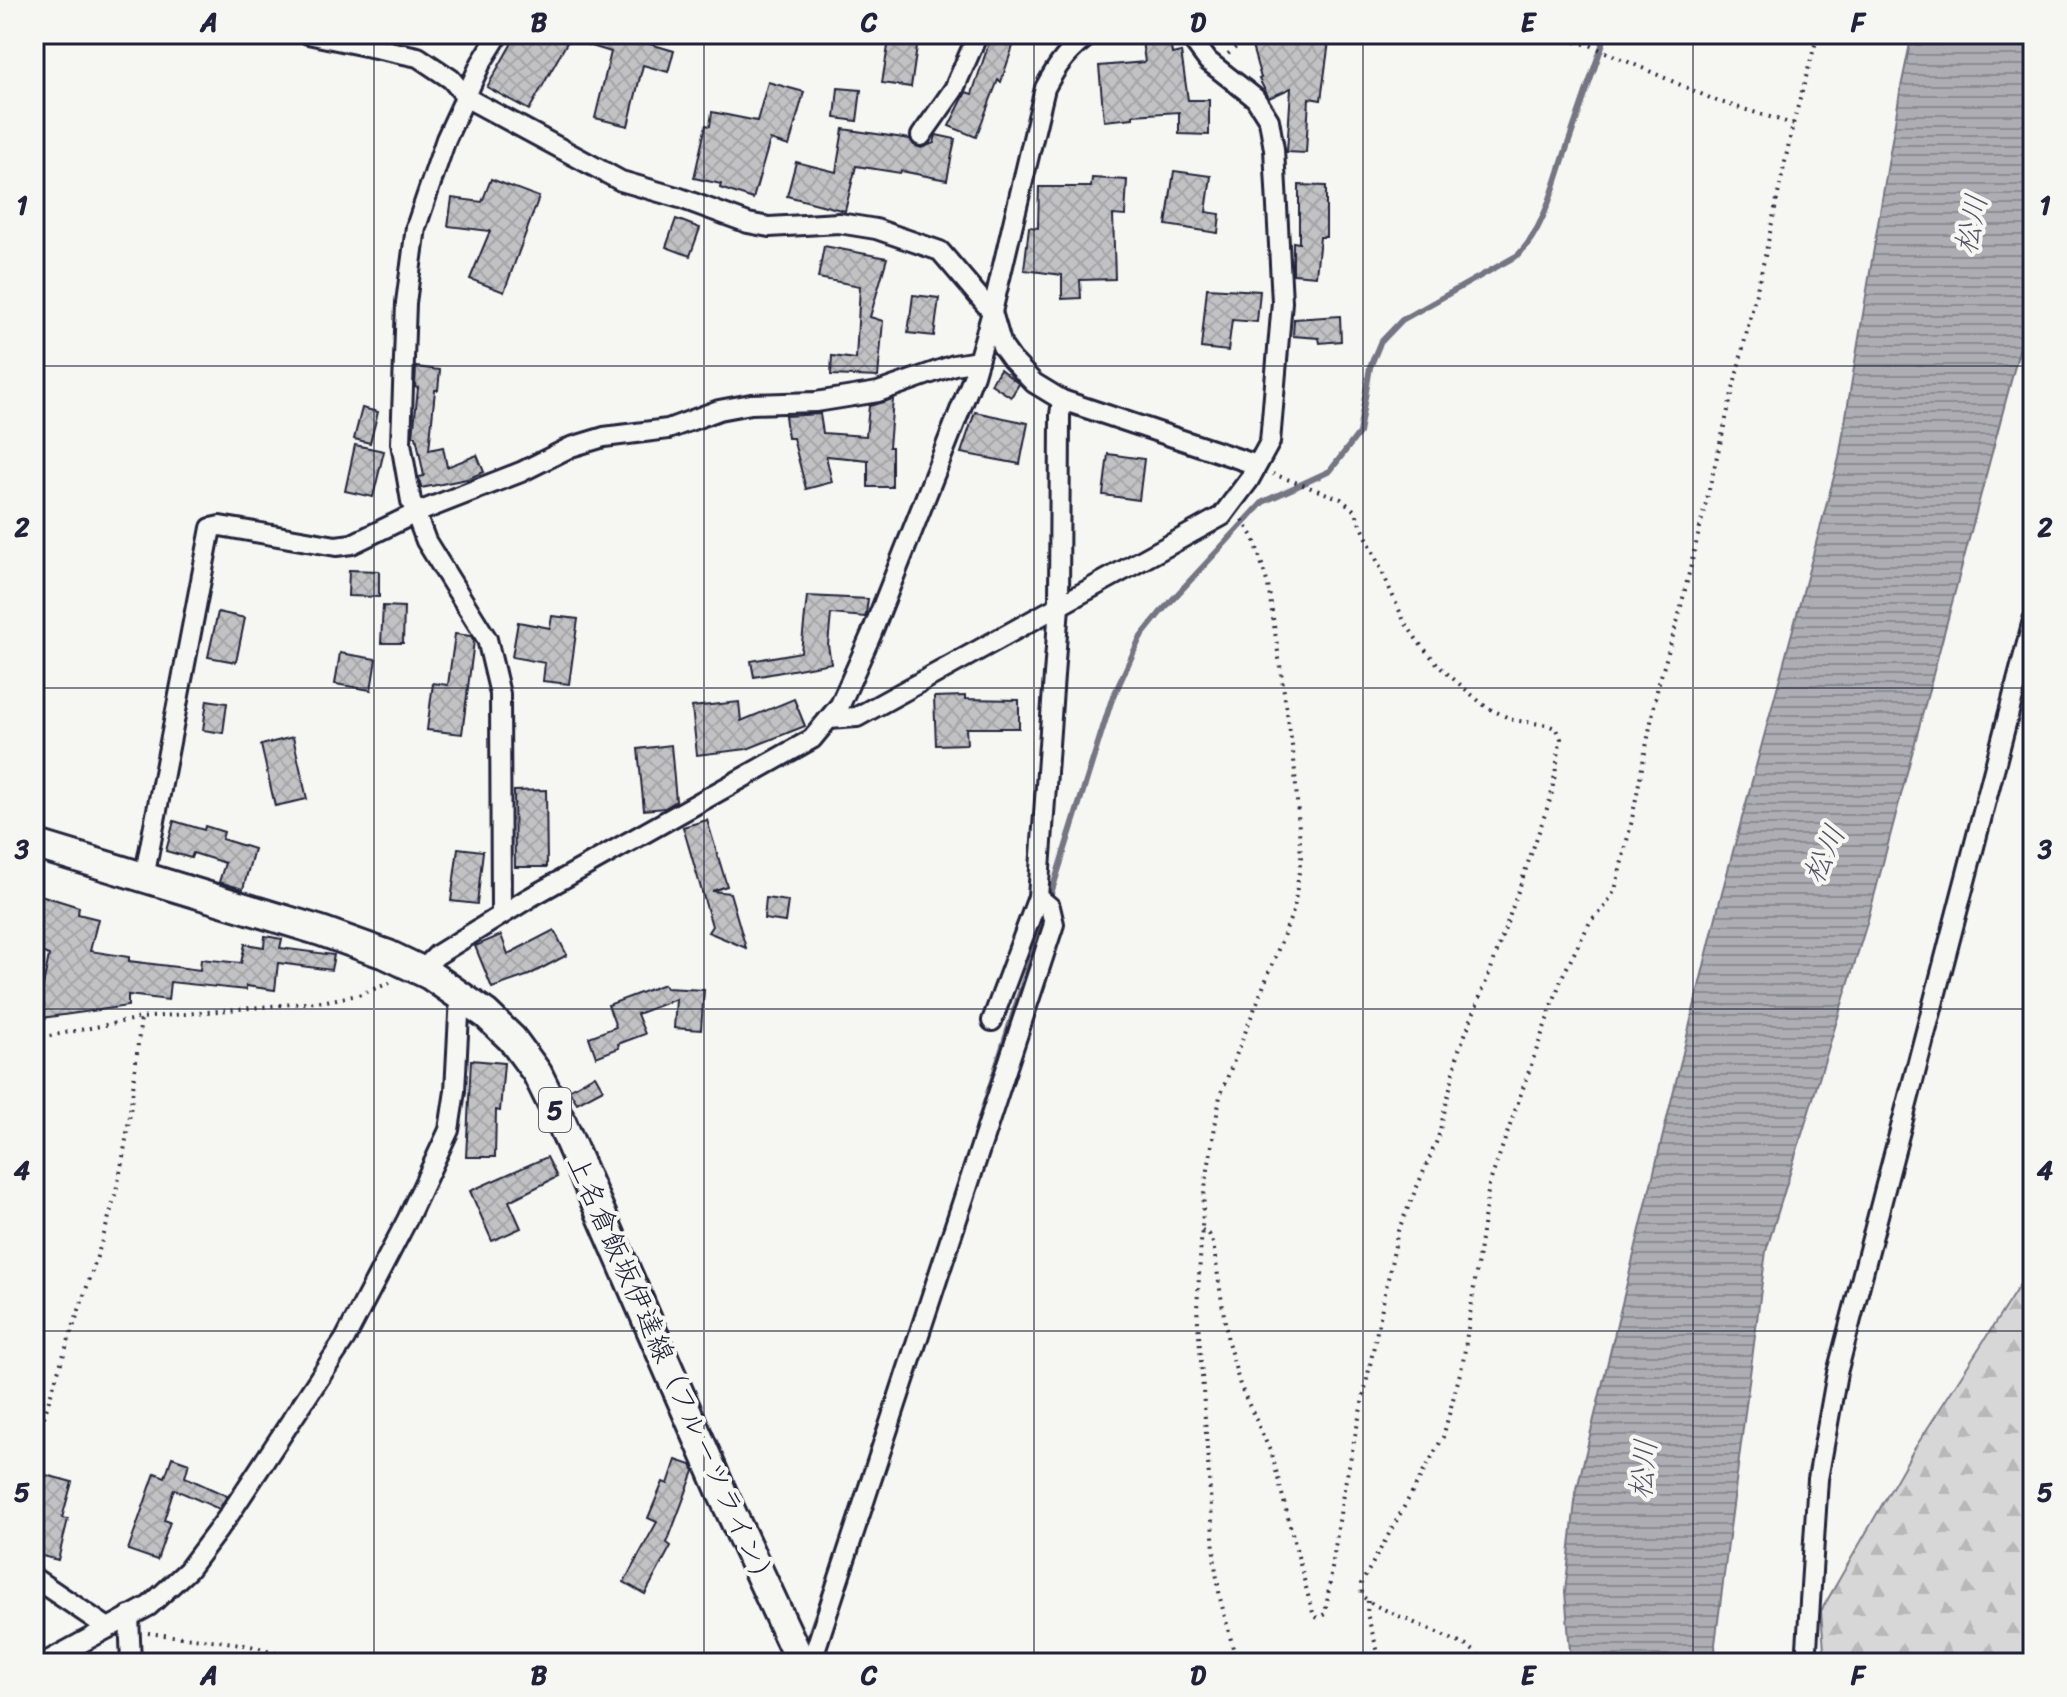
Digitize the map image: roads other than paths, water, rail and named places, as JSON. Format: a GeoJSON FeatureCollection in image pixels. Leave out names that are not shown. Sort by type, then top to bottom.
{"type":"FeatureCollection","features":[{"type":"Feature","properties":{"kind":"main road","name":"上名倉飯坂伊達線（フルーツライン）"},"geometry":{"type":"LineString","coordinates":[[34,844],[321,931],[411,966],[486,1014],[512,1039],[537,1073],[562,1124],[723,1495],[801,1663]]}},
{"type":"Feature","properties":{"kind":"street"},"geometry":{"type":"LineString","coordinates":[[308,34],[418,57],[451,79],[467,98],[621,181],[748,223],[769,227],[839,223],[876,229],[940,251],[992,312],[1002,346],[1034,383],[1062,400],[1257,465]]}},
{"type":"Feature","properties":{"kind":"street"},"geometry":{"type":"LineString","coordinates":[[499,34],[481,63],[446,139],[416,227],[406,303],[401,443],[416,513],[426,541],[487,639],[500,694],[501,915]]}},
{"type":"Feature","properties":{"kind":"street"},"geometry":{"type":"LineString","coordinates":[[921,136],[954,89],[978,34]]}},
{"type":"Feature","properties":{"kind":"street"},"geometry":{"type":"LineString","coordinates":[[411,966],[437,955],[501,915],[812,739],[840,705],[871,635],[978,361],[1045,88],[1056,67],[1071,49],[1091,34]]}},
{"type":"Feature","properties":{"kind":"street"},"geometry":{"type":"LineString","coordinates":[[829,719],[857,717],[1222,516],[1270,442],[1282,302],[1274,149],[1269,120],[1255,98],[1208,61],[1188,34]]}},
{"type":"Feature","properties":{"kind":"street"},"geometry":{"type":"LineString","coordinates":[[144,878],[211,528],[220,526],[336,546],[352,544],[416,513],[521,472],[571,447],[604,437],[668,429],[719,410],[751,404],[816,402],[878,392],[954,365],[978,361]]}},
{"type":"Feature","properties":{"kind":"street"},"geometry":{"type":"LineString","coordinates":[[992,1021],[1038,897],[1059,606],[1062,400]]}},
{"type":"Feature","properties":{"kind":"street"},"geometry":{"type":"LineString","coordinates":[[1806,1663],[1818,1479],[1837,1373],[2033,620]]}},
{"type":"Feature","properties":{"kind":"street"},"geometry":{"type":"LineString","coordinates":[[811,1663],[1054,924],[1050,907],[1038,897]]}},
{"type":"Feature","properties":{"kind":"street"},"geometry":{"type":"LineString","coordinates":[[44,1663],[108,1628],[129,1624],[188,1570],[227,1518],[345,1339],[407,1220],[449,1130],[455,1091],[460,996]]}},
{"type":"Feature","properties":{"kind":"street"},"geometry":{"type":"LineString","coordinates":[[34,1578],[108,1628]]}},
{"type":"Feature","properties":{"kind":"street"},"geometry":{"type":"LineString","coordinates":[[129,1624],[131,1663]]}},
{"type":"Feature","properties":{"kind":"water","name":"松川"},"geometry":{"type":"Polygon","coordinates":[[[1912,34],[2033,34],[2033,298],[1867,923],[1766,1251],[1715,1644],[1716,1663],[1571,1663],[1565,1592],[1576,1493],[1721,896],[1839,458],[1912,34]]]}},
{"type":"Feature","properties":{"kind":"waterway"},"geometry":{"type":"LineString","coordinates":[[1048,903],[1111,702],[1140,638],[1263,502],[1330,471],[1359,433],[1370,367],[1380,343],[1402,320],[1518,255],[1527,244],[1548,204],[1606,34]]}},
{"type":"Feature","properties":{"kind":"waterway"},"geometry":{"type":"LineString","coordinates":[[977,1128],[1045,914]]}},
{"type":"Feature","properties":{"kind":"waterway"},"geometry":{"type":"LineString","coordinates":[[805,1648],[828,1583]]}}]}
